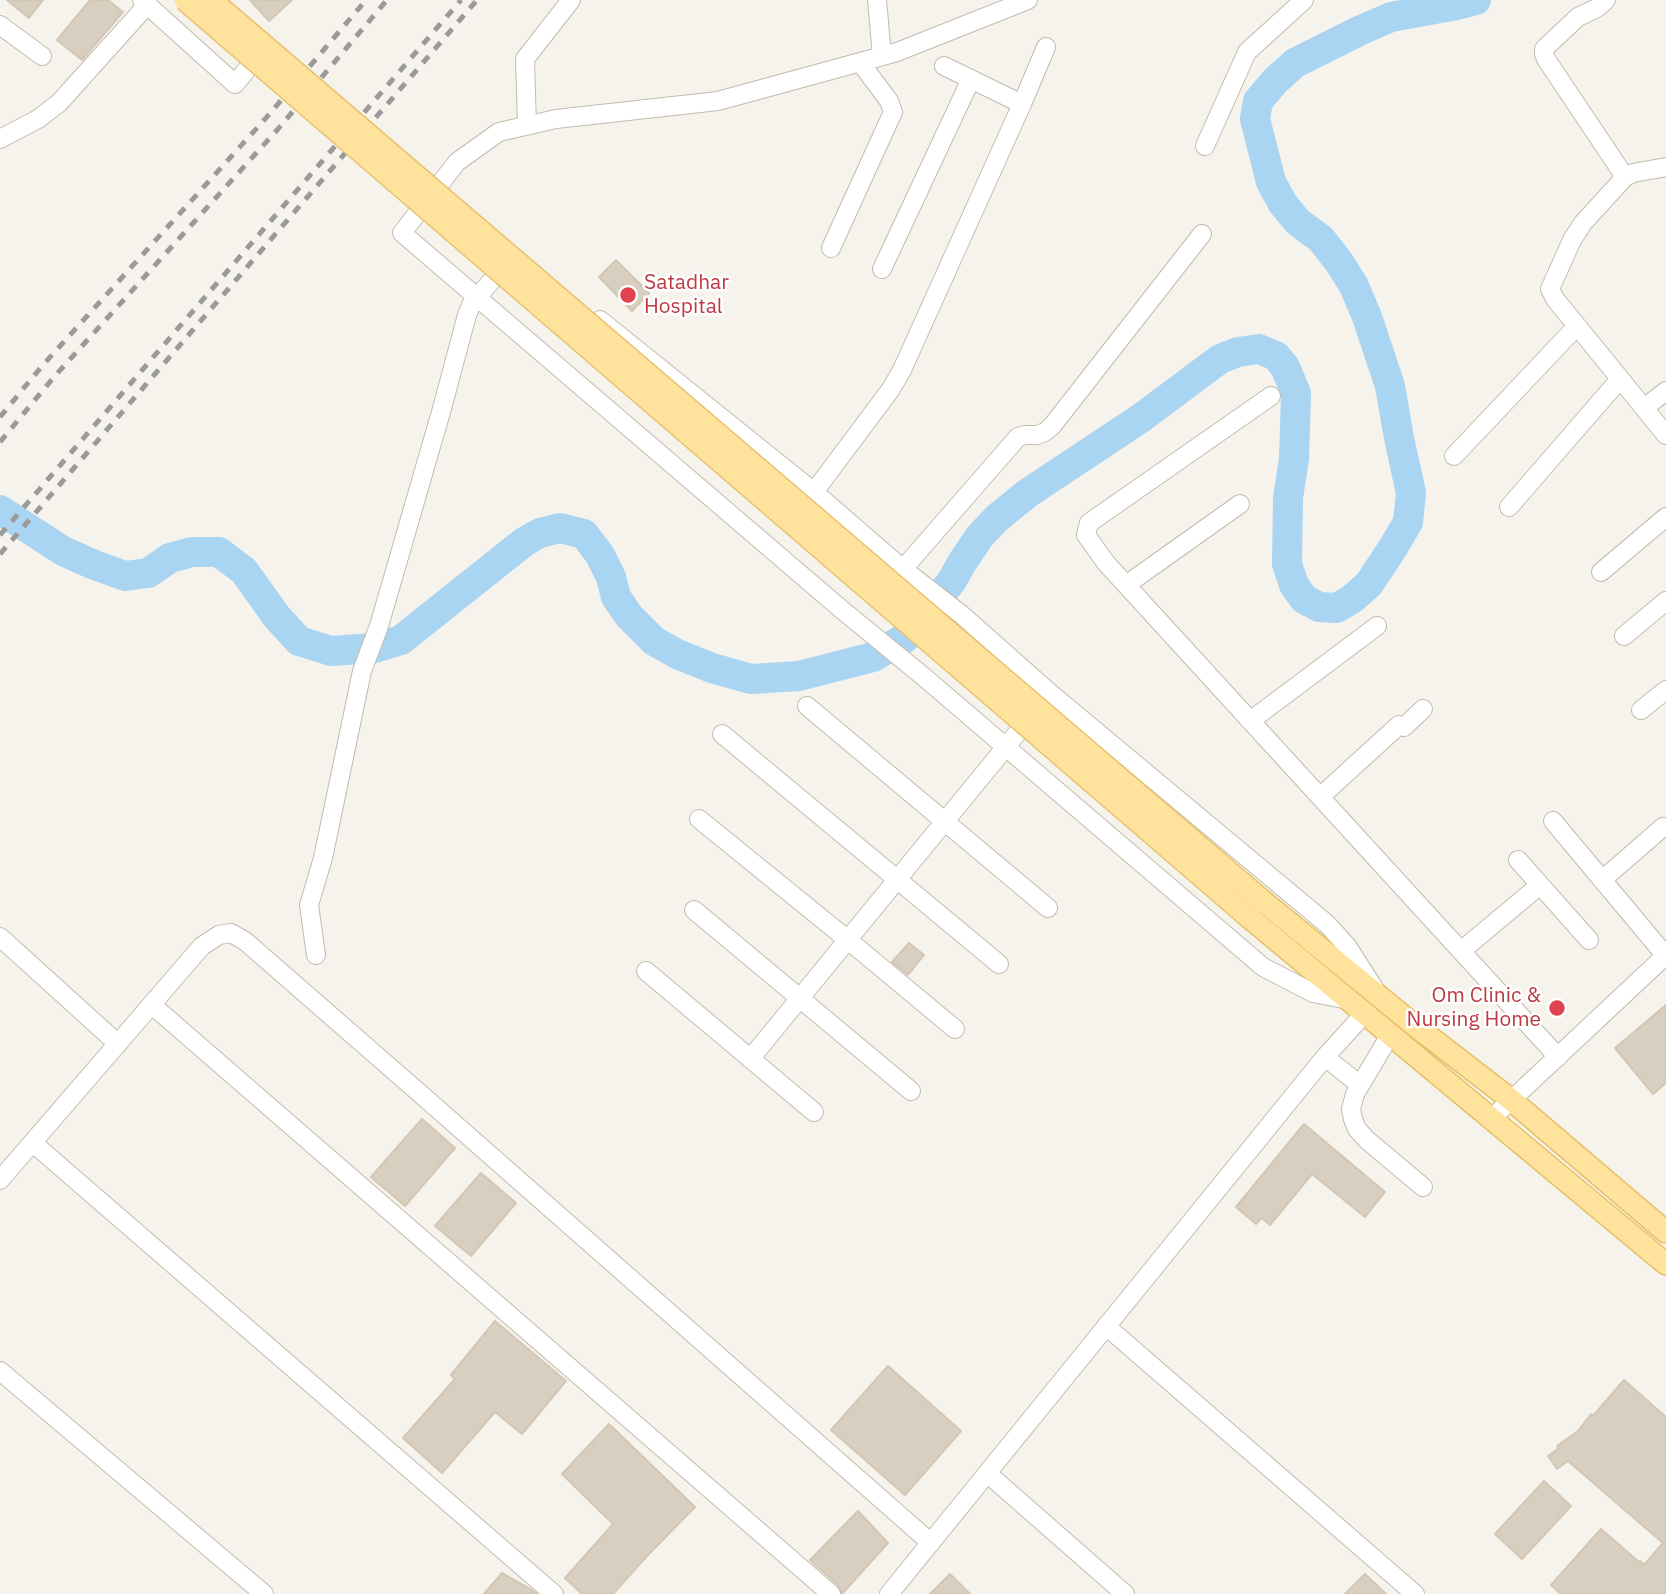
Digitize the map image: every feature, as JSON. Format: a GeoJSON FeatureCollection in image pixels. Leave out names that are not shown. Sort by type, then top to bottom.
{"type":"FeatureCollection","features":[{"type":"Feature","properties":{"kind":"main road"},"geometry":{"type":"LineString","coordinates":[[185,0],[1257,910],[1378,994],[1510,1099],[1666,1233]]}},
{"type":"Feature","properties":{"kind":"main road"},"geometry":{"type":"LineString","coordinates":[[211,0],[1257,910],[1357,1007],[1666,1264]]}},
{"type":"Feature","properties":{"kind":"street"},"geometry":{"type":"LineString","coordinates":[[1,137],[38,119],[59,103],[145,2],[235,84],[267,44],[219,0]]}},
{"type":"Feature","properties":{"kind":"street"},"geometry":{"type":"LineString","coordinates":[[527,126],[525,59],[571,0]]}},
{"type":"Feature","properties":{"kind":"street"},"geometry":{"type":"LineString","coordinates":[[877,0],[882,56]]}},
{"type":"Feature","properties":{"kind":"street"},"geometry":{"type":"LineString","coordinates":[[889,1594],[1325,1057],[1357,1007],[1313,993],[1263,967],[402,233],[457,162],[499,132],[556,119],[718,101],[897,52],[1028,0]]}},
{"type":"Feature","properties":{"kind":"street"},"geometry":{"type":"LineString","coordinates":[[1205,146],[1247,52],[1304,0]]}},
{"type":"Feature","properties":{"kind":"street"},"geometry":{"type":"LineString","coordinates":[[1606,0],[1597,8],[1578,17],[1547,46],[1544,54],[1625,177]]}},
{"type":"Feature","properties":{"kind":"street"},"geometry":{"type":"LineString","coordinates":[[0,25],[42,56]]}},
{"type":"Feature","properties":{"kind":"street"},"geometry":{"type":"LineString","coordinates":[[814,492],[891,389],[902,370],[1046,47]]}},
{"type":"Feature","properties":{"kind":"street"},"geometry":{"type":"LineString","coordinates":[[831,248],[893,112],[889,101],[860,62]]}},
{"type":"Feature","properties":{"kind":"street"},"geometry":{"type":"LineString","coordinates":[[944,66],[1022,104]]}},
{"type":"Feature","properties":{"kind":"street"},"geometry":{"type":"LineString","coordinates":[[882,269],[971,79]]}},
{"type":"Feature","properties":{"kind":"street"},"geometry":{"type":"LineString","coordinates":[[1666,167],[1625,177],[1583,223],[1572,240],[1550,289],[1555,299],[1666,435]]}},
{"type":"Feature","properties":{"kind":"street"},"geometry":{"type":"LineString","coordinates":[[438,186],[516,253],[814,492],[1327,924],[1347,946],[1378,994]]}},
{"type":"Feature","properties":{"kind":"street"},"geometry":{"type":"LineString","coordinates":[[906,571],[1018,437],[1037,435],[1052,425],[1202,234]]}},
{"type":"Feature","properties":{"kind":"street"},"geometry":{"type":"LineString","coordinates":[[316,955],[309,905],[323,858],[362,671],[379,626],[467,315],[472,303],[516,253]]}},
{"type":"Feature","properties":{"kind":"street"},"geometry":{"type":"LineString","coordinates":[[1454,456],[1577,326]]}},
{"type":"Feature","properties":{"kind":"street"},"geometry":{"type":"LineString","coordinates":[[1509,507],[1620,379]]}},
{"type":"Feature","properties":{"kind":"street"},"geometry":{"type":"LineString","coordinates":[[1644,408],[1666,391]]}},
{"type":"Feature","properties":{"kind":"street"},"geometry":{"type":"LineString","coordinates":[[1270,396],[1089,523],[1087,535],[1106,563],[1558,1057]]}},
{"type":"Feature","properties":{"kind":"street"},"geometry":{"type":"LineString","coordinates":[[1126,585],[1240,504]]}},
{"type":"Feature","properties":{"kind":"street"},"geometry":{"type":"LineString","coordinates":[[1601,572],[1666,517]]}},
{"type":"Feature","properties":{"kind":"street"},"geometry":{"type":"LineString","coordinates":[[1624,636],[1666,601]]}},
{"type":"Feature","properties":{"kind":"street"},"geometry":{"type":"LineString","coordinates":[[1250,721],[1377,626]]}},
{"type":"Feature","properties":{"kind":"street"},"geometry":{"type":"LineString","coordinates":[[1641,710],[1666,690]]}},
{"type":"Feature","properties":{"kind":"street"},"geometry":{"type":"LineString","coordinates":[[750,1059],[1050,693]]}},
{"type":"Feature","properties":{"kind":"street"},"geometry":{"type":"LineString","coordinates":[[807,706],[1048,908]]}},
{"type":"Feature","properties":{"kind":"street"},"geometry":{"type":"LineString","coordinates":[[1320,797],[1399,724],[1404,727],[1423,709]]}},
{"type":"Feature","properties":{"kind":"street"},"geometry":{"type":"LineString","coordinates":[[722,734],[999,964]]}},
{"type":"Feature","properties":{"kind":"street"},"geometry":{"type":"LineString","coordinates":[[699,819],[955,1029]]}},
{"type":"Feature","properties":{"kind":"street"},"geometry":{"type":"LineString","coordinates":[[1492,1119],[1510,1099],[1666,955],[1553,821]]}},
{"type":"Feature","properties":{"kind":"street"},"geometry":{"type":"LineString","coordinates":[[1602,880],[1663,827]]}},
{"type":"Feature","properties":{"kind":"street"},"geometry":{"type":"LineString","coordinates":[[1518,860],[1589,940]]}},
{"type":"Feature","properties":{"kind":"street"},"geometry":{"type":"LineString","coordinates":[[1461,951],[1541,885]]}},
{"type":"Feature","properties":{"kind":"street"},"geometry":{"type":"LineString","coordinates":[[694,909],[911,1091]]}},
{"type":"Feature","properties":{"kind":"street"},"geometry":{"type":"LineString","coordinates":[[0,1180],[202,946],[219,935],[231,933],[245,941],[930,1543]]}},
{"type":"Feature","properties":{"kind":"street"},"geometry":{"type":"LineString","coordinates":[[0,937],[118,1044]]}},
{"type":"Feature","properties":{"kind":"street"},"geometry":{"type":"LineString","coordinates":[[646,971],[814,1112]]}},
{"type":"Feature","properties":{"kind":"street"},"geometry":{"type":"LineString","coordinates":[[152,1005],[831,1594]]}},
{"type":"Feature","properties":{"kind":"street"},"geometry":{"type":"LineString","coordinates":[[1390,1035],[1355,1094],[1351,1109],[1353,1119],[1357,1129],[1367,1140],[1423,1187]]}},
{"type":"Feature","properties":{"kind":"street"},"geometry":{"type":"LineString","coordinates":[[1325,1057],[1360,1085]]}},
{"type":"Feature","properties":{"kind":"street"},"geometry":{"type":"LineString","coordinates":[[33,1143],[554,1594]]}},
{"type":"Feature","properties":{"kind":"street"},"geometry":{"type":"LineString","coordinates":[[1107,1326],[1415,1594]]}},
{"type":"Feature","properties":{"kind":"street"},"geometry":{"type":"LineString","coordinates":[[0,1371],[264,1594]]}},
{"type":"Feature","properties":{"kind":"street"},"geometry":{"type":"LineString","coordinates":[[987,1473],[1125,1594]]}},
{"type":"Feature","properties":{"kind":"building"},"geometry":{"type":"Polygon","coordinates":[[[7,0],[43,0],[29,18],[7,0]]]}},
{"type":"Feature","properties":{"kind":"building"},"geometry":{"type":"Polygon","coordinates":[[[90,0],[108,0],[123,12],[82,60],[57,40],[90,0]]]}},
{"type":"Feature","properties":{"kind":"building"},"geometry":{"type":"Polygon","coordinates":[[[250,0],[292,0],[269,21],[250,0]]]}},
{"type":"Feature","properties":{"kind":"building"},"geometry":{"type":"Polygon","coordinates":[[[616,260],[649,293],[632,311],[599,277],[616,260]]]}},
{"type":"Feature","properties":{"kind":"building"},"geometry":{"type":"Polygon","coordinates":[[[909,943],[924,955],[908,975],[892,962],[909,943]]]}},
{"type":"Feature","properties":{"kind":"building"},"geometry":{"type":"Polygon","coordinates":[[[1666,1005],[1666,1083],[1653,1094],[1615,1048],[1666,1005]]]}},
{"type":"Feature","properties":{"kind":"building"},"geometry":{"type":"Polygon","coordinates":[[[422,1119],[455,1148],[405,1206],[371,1177],[422,1119]]]}},
{"type":"Feature","properties":{"kind":"building"},"geometry":{"type":"Polygon","coordinates":[[[1304,1124],[1385,1192],[1365,1217],[1312,1174],[1270,1225],[1262,1218],[1256,1224],[1236,1207],[1304,1124]]]}},
{"type":"Feature","properties":{"kind":"building"},"geometry":{"type":"Polygon","coordinates":[[[481,1173],[516,1203],[471,1256],[435,1226],[481,1173]]]}},
{"type":"Feature","properties":{"kind":"building"},"geometry":{"type":"Polygon","coordinates":[[[495,1321],[566,1381],[522,1434],[495,1412],[442,1473],[403,1438],[455,1379],[451,1375],[495,1321]]]}},
{"type":"Feature","properties":{"kind":"building"},"geometry":{"type":"Polygon","coordinates":[[[888,1366],[961,1431],[905,1495],[831,1430],[888,1366]]]}},
{"type":"Feature","properties":{"kind":"building"},"geometry":{"type":"Polygon","coordinates":[[[1624,1380],[1666,1417],[1666,1594],[1561,1594],[1551,1585],[1601,1529],[1644,1565],[1663,1543],[1568,1461],[1557,1469],[1548,1456],[1578,1431],[1591,1414],[1593,1416],[1624,1380]]]}},
{"type":"Feature","properties":{"kind":"building"},"geometry":{"type":"Polygon","coordinates":[[[609,1424],[695,1507],[613,1594],[582,1594],[565,1578],[613,1524],[562,1474],[609,1424]]]}},
{"type":"Feature","properties":{"kind":"building"},"geometry":{"type":"Polygon","coordinates":[[[1544,1481],[1571,1506],[1522,1559],[1495,1534],[1544,1481]]]}},
{"type":"Feature","properties":{"kind":"building"},"geometry":{"type":"Polygon","coordinates":[[[858,1511],[888,1543],[842,1594],[838,1585],[810,1560],[858,1511]]]}},
{"type":"Feature","properties":{"kind":"building"},"geometry":{"type":"Polygon","coordinates":[[[502,1573],[532,1590],[537,1594],[484,1594],[502,1573]]]}},
{"type":"Feature","properties":{"kind":"building"},"geometry":{"type":"Polygon","coordinates":[[[950,1574],[970,1594],[930,1594],[950,1574]]]}},
{"type":"Feature","properties":{"kind":"building"},"geometry":{"type":"Polygon","coordinates":[[[1365,1574],[1386,1594],[1345,1594],[1365,1574]]]}},
{"type":"Feature","properties":{"kind":"waterway"},"geometry":{"type":"LineString","coordinates":[[0,510],[63,551],[125,576],[148,573],[170,558],[192,552],[219,552],[244,571],[277,617],[299,641],[331,651],[375,648],[401,640],[524,542],[540,533],[560,528],[584,534],[600,555],[611,577],[616,597],[629,616],[654,641],[712,668],[751,679],[799,676],[873,657],[905,638],[951,582],[980,536],[997,518],[1028,493],[1141,418],[1220,359],[1238,352],[1259,349],[1276,356],[1285,367],[1296,393],[1294,459],[1288,498],[1287,564],[1294,585],[1304,599],[1319,607],[1337,608],[1369,584],[1394,546],[1408,522],[1411,493],[1390,386],[1367,317],[1354,286],[1339,262],[1321,239],[1298,222],[1283,204],[1271,182],[1255,119],[1258,101],[1295,63],[1359,31],[1391,17],[1476,0]]}},
{"type":"Feature","properties":{"kind":"railway"},"geometry":{"type":"LineString","coordinates":[[0,417],[42,366],[266,118],[366,0]]}},
{"type":"Feature","properties":{"kind":"railway"},"geometry":{"type":"LineString","coordinates":[[0,442],[54,377],[278,129],[387,0]]}},
{"type":"Feature","properties":{"kind":"railway"},"geometry":{"type":"LineString","coordinates":[[0,535],[461,0]]}},
{"type":"Feature","properties":{"kind":"railway"},"geometry":{"type":"LineString","coordinates":[[0,554],[477,0]]}},
{"type":"Feature","properties":{"kind":"place","name":"Satadhar Hospital"},"geometry":{"type":"Point","coordinates":[628,295]}},
{"type":"Feature","properties":{"kind":"place","name":"Om Clinic & Nursing Home"},"geometry":{"type":"Point","coordinates":[1557,1008]}}]}
